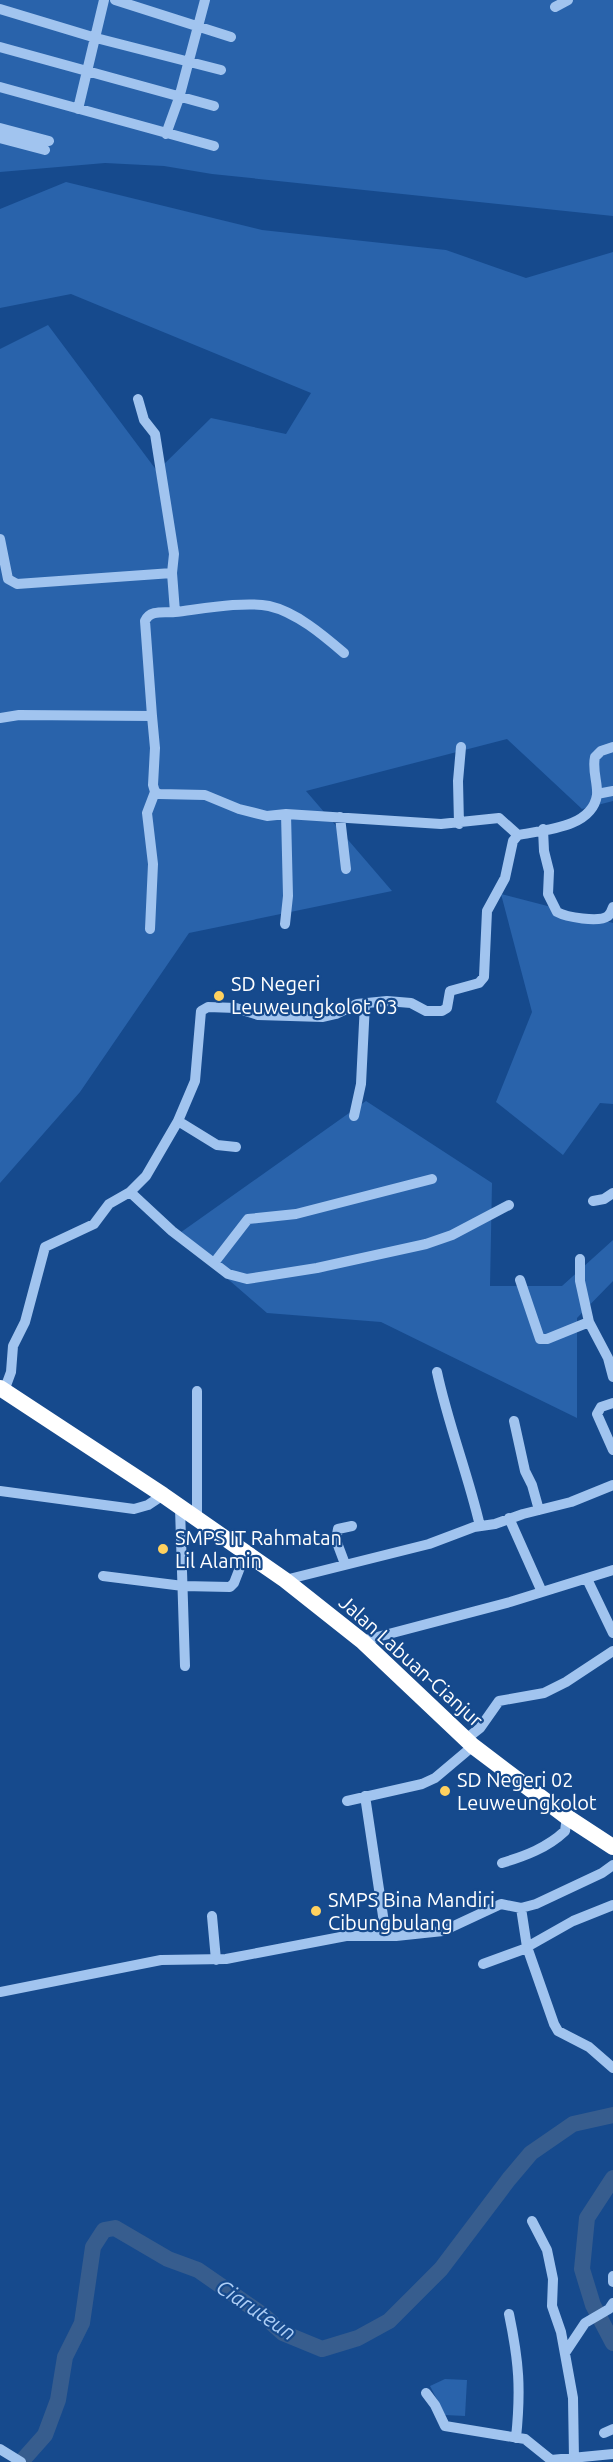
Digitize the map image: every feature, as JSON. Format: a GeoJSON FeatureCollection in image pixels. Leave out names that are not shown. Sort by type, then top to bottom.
{"type":"FeatureCollection","features":[{"type":"Feature","properties":{"kind":"highway","name":"Jalan Labuan-Cianjur"},"geometry":{"type":"LineString","coordinates":[[2,1389],[163,1495],[285,1580],[362,1641],[469,1742],[567,1817],[613,1847]]}},
{"type":"Feature","properties":{"kind":"street"},"geometry":{"type":"LineString","coordinates":[[78,109],[104,0]]}},
{"type":"Feature","properties":{"kind":"street"},"geometry":{"type":"LineString","coordinates":[[115,0],[231,37]]}},
{"type":"Feature","properties":{"kind":"street"},"geometry":{"type":"LineString","coordinates":[[166,134],[179,98],[205,0]]}},
{"type":"Feature","properties":{"kind":"street"},"geometry":{"type":"LineString","coordinates":[[555,7],[568,0]]}},
{"type":"Feature","properties":{"kind":"street"},"geometry":{"type":"LineString","coordinates":[[0,9],[96,38],[221,70]]}},
{"type":"Feature","properties":{"kind":"street"},"geometry":{"type":"LineString","coordinates":[[0,47],[214,106]]}},
{"type":"Feature","properties":{"kind":"street"},"geometry":{"type":"LineString","coordinates":[[0,87],[214,146]]}},
{"type":"Feature","properties":{"kind":"street"},"geometry":{"type":"LineString","coordinates":[[0,128],[47,145],[0,138]]}},
{"type":"Feature","properties":{"kind":"street"},"geometry":{"type":"LineString","coordinates":[[138,399],[142,416],[153,429],[156,440],[174,554],[172,573],[176,612]]}},
{"type":"Feature","properties":{"kind":"street"},"geometry":{"type":"LineString","coordinates":[[0,539],[8,579],[17,584],[172,573]]}},
{"type":"Feature","properties":{"kind":"street"},"geometry":{"type":"LineString","coordinates":[[150,929],[153,858],[147,813],[155,792],[153,785],[155,748],[146,617],[153,613],[270,606],[308,625],[344,653]]}},
{"type":"Feature","properties":{"kind":"street"},"geometry":{"type":"LineString","coordinates":[[0,718],[19,715],[152,716]]}},
{"type":"Feature","properties":{"kind":"street"},"geometry":{"type":"LineString","coordinates":[[459,824],[460,747]]}},
{"type":"Feature","properties":{"kind":"street"},"geometry":{"type":"LineString","coordinates":[[2,1389],[11,1372],[14,1346],[25,1322],[45,1247],[94,1224],[109,1204],[130,1192],[146,1176],[178,1121],[198,1071],[200,1013],[203,1009],[208,1007],[236,1008],[258,1015],[323,1017],[365,1003],[402,1002],[411,1003],[426,1011],[442,1011],[448,1005],[450,991],[482,981],[484,977],[487,911],[505,878],[513,841],[518,835],[575,823],[587,816],[597,794],[595,757],[601,751],[613,747]]}},
{"type":"Feature","properties":{"kind":"street"},"geometry":{"type":"LineString","coordinates":[[597,794],[613,791]]}},
{"type":"Feature","properties":{"kind":"street"},"geometry":{"type":"LineString","coordinates":[[155,792],[165,796],[205,795],[239,809],[267,816],[286,814],[459,824],[499,818],[518,835]]}},
{"type":"Feature","properties":{"kind":"street"},"geometry":{"type":"LineString","coordinates":[[285,924],[288,896],[286,814]]}},
{"type":"Feature","properties":{"kind":"street"},"geometry":{"type":"LineString","coordinates":[[340,817],[346,869]]}},
{"type":"Feature","properties":{"kind":"street"},"geometry":{"type":"LineString","coordinates":[[543,829],[544,851],[549,871],[548,894],[558,912],[570,916],[604,918],[609,915],[613,907]]}},
{"type":"Feature","properties":{"kind":"street"},"geometry":{"type":"LineString","coordinates":[[354,1116],[361,1084],[365,1003]]}},
{"type":"Feature","properties":{"kind":"street"},"geometry":{"type":"LineString","coordinates":[[178,1121],[217,1145],[236,1147]]}},
{"type":"Feature","properties":{"kind":"street"},"geometry":{"type":"LineString","coordinates":[[214,1263],[248,1219],[296,1214],[432,1179]]}},
{"type":"Feature","properties":{"kind":"street"},"geometry":{"type":"LineString","coordinates":[[130,1192],[172,1231],[214,1263],[231,1275],[247,1280],[317,1268],[426,1244],[452,1235],[509,1205]]}},
{"type":"Feature","properties":{"kind":"street"},"geometry":{"type":"LineString","coordinates":[[593,1201],[604,1199],[613,1193]]}},
{"type":"Feature","properties":{"kind":"street"},"geometry":{"type":"LineString","coordinates":[[580,1259],[580,1281],[589,1322],[608,1358],[613,1377]]}},
{"type":"Feature","properties":{"kind":"street"},"geometry":{"type":"LineString","coordinates":[[520,1280],[540,1339],[548,1339],[589,1322]]}},
{"type":"Feature","properties":{"kind":"street"},"geometry":{"type":"LineString","coordinates":[[437,1372],[455,1443],[471,1485],[480,1526]]}},
{"type":"Feature","properties":{"kind":"street"},"geometry":{"type":"LineString","coordinates":[[197,1391],[197,1519]]}},
{"type":"Feature","properties":{"kind":"street"},"geometry":{"type":"LineString","coordinates":[[613,1402],[601,1407],[597,1414],[613,1450]]}},
{"type":"Feature","properties":{"kind":"street"},"geometry":{"type":"LineString","coordinates":[[514,1421],[525,1471],[532,1485],[539,1510]]}},
{"type":"Feature","properties":{"kind":"street"},"geometry":{"type":"LineString","coordinates":[[285,1580],[429,1544],[480,1526],[571,1502],[613,1485]]}},
{"type":"Feature","properties":{"kind":"street"},"geometry":{"type":"LineString","coordinates":[[0,1491],[134,1509],[148,1505],[163,1495]]}},
{"type":"Feature","properties":{"kind":"street"},"geometry":{"type":"LineString","coordinates":[[180,1508],[185,1666]]}},
{"type":"Feature","properties":{"kind":"street"},"geometry":{"type":"LineString","coordinates":[[509,1518],[542,1592]]}},
{"type":"Feature","properties":{"kind":"street"},"geometry":{"type":"LineString","coordinates":[[345,1564],[336,1540],[338,1529],[352,1526]]}},
{"type":"Feature","properties":{"kind":"street"},"geometry":{"type":"LineString","coordinates":[[103,1576],[183,1586],[231,1587],[246,1552]]}},
{"type":"Feature","properties":{"kind":"street"},"geometry":{"type":"LineString","coordinates":[[362,1641],[542,1592],[613,1569]]}},
{"type":"Feature","properties":{"kind":"street"},"geometry":{"type":"LineString","coordinates":[[587,1579],[613,1633]]}},
{"type":"Feature","properties":{"kind":"street"},"geometry":{"type":"LineString","coordinates":[[347,1801],[422,1784],[435,1778],[469,1742],[499,1701],[544,1693],[566,1682],[613,1651]]}},
{"type":"Feature","properties":{"kind":"street"},"geometry":{"type":"LineString","coordinates":[[365,1796],[386,1936]]}},
{"type":"Feature","properties":{"kind":"street"},"geometry":{"type":"LineString","coordinates":[[502,1863],[522,1857],[558,1838],[565,1831],[567,1817]]}},
{"type":"Feature","properties":{"kind":"street"},"geometry":{"type":"LineString","coordinates":[[0,1992],[161,1960],[216,1960],[346,1936],[386,1936],[442,1931],[501,1904],[521,1908],[536,1904],[602,1873],[613,1865]]}},
{"type":"Feature","properties":{"kind":"street"},"geometry":{"type":"LineString","coordinates":[[483,1964],[527,1947],[578,1919],[613,1905]]}},
{"type":"Feature","properties":{"kind":"street"},"geometry":{"type":"LineString","coordinates":[[521,1908],[527,1947],[558,2031],[589,2048],[613,2068]]}},
{"type":"Feature","properties":{"kind":"street"},"geometry":{"type":"LineString","coordinates":[[212,1916],[216,1960]]}},
{"type":"Feature","properties":{"kind":"street"},"geometry":{"type":"LineString","coordinates":[[532,2222],[547,2250],[553,2279],[552,2306],[561,2332],[573,2398],[574,2459]]}},
{"type":"Feature","properties":{"kind":"street"},"geometry":{"type":"LineString","coordinates":[[565,2353],[588,2320],[611,2306]]}},
{"type":"Feature","properties":{"kind":"street"},"geometry":{"type":"LineString","coordinates":[[510,2314],[519,2359],[520,2395],[516,2438]]}},
{"type":"Feature","properties":{"kind":"street"},"geometry":{"type":"LineString","coordinates":[[426,2392],[445,2426],[525,2439],[547,2458],[574,2459],[613,2454]]}},
{"type":"Feature","properties":{"kind":"street"},"geometry":{"type":"LineString","coordinates":[[1,2450],[21,2462]]}},
{"type":"Feature","properties":{"kind":"shaded area"},"geometry":{"type":"Polygon","coordinates":[[[0,0],[613,0],[613,216],[212,174],[164,166],[105,163],[0,172],[0,0]]]}},
{"type":"Feature","properties":{"kind":"shaded area"},"geometry":{"type":"Polygon","coordinates":[[[66,182],[262,230],[446,250],[526,278],[613,252],[613,801],[582,809],[507,739],[306,791],[392,891],[189,933],[80,1092],[0,1183],[0,349],[48,325],[157,471],[211,418],[286,434],[311,393],[71,294],[0,308],[0,209],[66,182]]]}},
{"type":"Feature","properties":{"kind":"shaded area"},"geometry":{"type":"Polygon","coordinates":[[[501,894],[613,923],[613,1104],[600,1103],[563,1155],[496,1102],[532,1012],[501,894]]]}},
{"type":"Feature","properties":{"kind":"shaded area"},"geometry":{"type":"Polygon","coordinates":[[[366,1101],[492,1183],[490,1286],[562,1286],[613,1240],[613,1281],[577,1318],[577,1418],[381,1322],[267,1313],[177,1235],[366,1101]]]}},
{"type":"Feature","properties":{"kind":"shaded area"},"geometry":{"type":"Polygon","coordinates":[[[445,2379],[467,2380],[465,2416],[445,2415],[430,2386],[445,2379]]]}},
{"type":"Feature","properties":{"kind":"waterway","name":"Ciaruteun"},"geometry":{"type":"LineString","coordinates":[[21,2462],[45,2435],[58,2400],[65,2357],[82,2323],[93,2247],[104,2230],[115,2228],[168,2259],[198,2270],[263,2315],[283,2333],[322,2349],[358,2338],[389,2321],[441,2269],[531,2153],[573,2124],[613,2115]]}},
{"type":"Feature","properties":{"kind":"waterway","name":"Ciaruteun"},"geometry":{"type":"LineString","coordinates":[[613,2178],[587,2218],[582,2269],[593,2305],[613,2343]]}},
{"type":"Feature","properties":{"kind":"place","name":"SD Negeri Leuweungkolot 03"},"geometry":{"type":"Point","coordinates":[219,996]}},
{"type":"Feature","properties":{"kind":"place","name":"SMPS IT Rahmatan Lil Alamin"},"geometry":{"type":"Point","coordinates":[163,1549]}},
{"type":"Feature","properties":{"kind":"place","name":"SD Negeri 02 Leuweungkolot"},"geometry":{"type":"Point","coordinates":[445,1791]}},
{"type":"Feature","properties":{"kind":"place","name":"SMPS Bina Mandiri Cibungbulang"},"geometry":{"type":"Point","coordinates":[316,1911]}}]}
